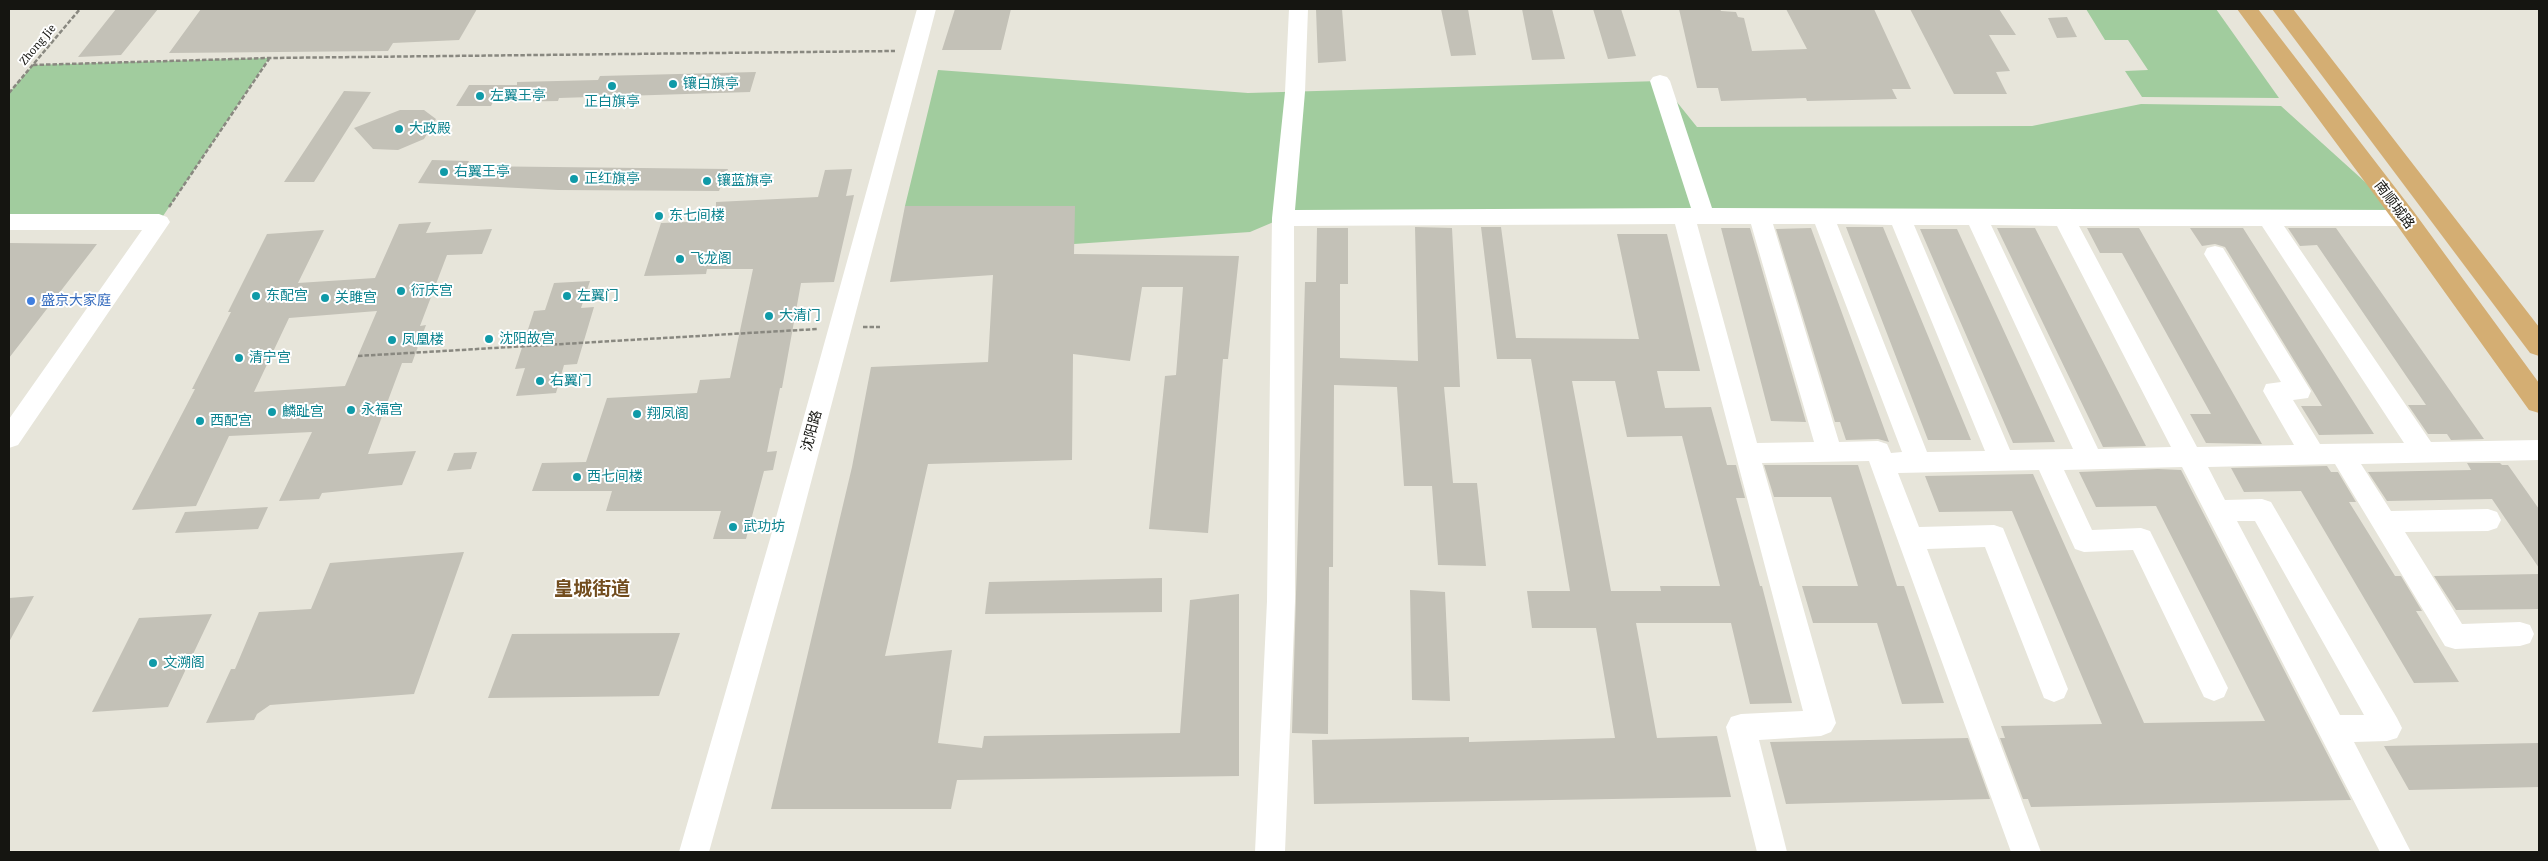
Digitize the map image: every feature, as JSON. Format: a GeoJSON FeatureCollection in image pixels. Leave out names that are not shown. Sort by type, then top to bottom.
{"type":"FeatureCollection","features":[{"type":"Feature","properties":{"kind":"main road","name":"南顺城路"},"geometry":{"type":"LineString","coordinates":[[2247,9],[2405,218],[2539,402]]}},
{"type":"Feature","properties":{"kind":"main road"},"geometry":{"type":"LineString","coordinates":[[2282,9],[2539,346]]}},
{"type":"Feature","properties":{"kind":"street","name":"沈阳路"},"geometry":{"type":"LineString","coordinates":[[694,852],[783,539],[913,51],[926,9]]}},
{"type":"Feature","properties":{"kind":"street"},"geometry":{"type":"LineString","coordinates":[[1270,852],[1281,601],[1283,218],[1295,92],[1298,9]]}},
{"type":"Feature","properties":{"kind":"street"},"geometry":{"type":"LineString","coordinates":[[1660,81],[1694,216],[1747,453],[1821,723],[1742,727],[1772,852]]}},
{"type":"Feature","properties":{"kind":"street"},"geometry":{"type":"LineString","coordinates":[[1283,218],[1694,216],[2405,218]]}},
{"type":"Feature","properties":{"kind":"street"},"geometry":{"type":"LineString","coordinates":[[1760,216],[1830,452]]}},
{"type":"Feature","properties":{"kind":"street"},"geometry":{"type":"LineString","coordinates":[[1823,217],[1918,462]]}},
{"type":"Feature","properties":{"kind":"street"},"geometry":{"type":"LineString","coordinates":[[1900,217],[2002,460]]}},
{"type":"Feature","properties":{"kind":"street"},"geometry":{"type":"LineString","coordinates":[[1977,218],[2090,459]]}},
{"type":"Feature","properties":{"kind":"street"},"geometry":{"type":"LineString","coordinates":[[2064,218],[2396,852]]}},
{"type":"Feature","properties":{"kind":"street"},"geometry":{"type":"LineString","coordinates":[[2268,219],[2425,453]]}},
{"type":"Feature","properties":{"kind":"street"},"geometry":{"type":"LineString","coordinates":[[9,222],[159,222]]}},
{"type":"Feature","properties":{"kind":"street"},"geometry":{"type":"LineString","coordinates":[[9,438],[159,222]]}},
{"type":"Feature","properties":{"kind":"street"},"geometry":{"type":"LineString","coordinates":[[2214,254],[2299,391],[2275,391],[2312,455]]}},
{"type":"Feature","properties":{"kind":"street"},"geometry":{"type":"LineString","coordinates":[[1882,463],[2539,450]]}},
{"type":"Feature","properties":{"kind":"street"},"geometry":{"type":"LineString","coordinates":[[1747,453],[1878,451],[2026,852]]}},
{"type":"Feature","properties":{"kind":"street"},"geometry":{"type":"LineString","coordinates":[[2342,454],[2455,637],[2520,634]]}},
{"type":"Feature","properties":{"kind":"street"},"geometry":{"type":"LineString","coordinates":[[2047,460],[2084,541],[2141,539],[2214,688]]}},
{"type":"Feature","properties":{"kind":"street"},"geometry":{"type":"LineString","coordinates":[[2217,511],[2262,510],[2387,728],[2332,729]]}},
{"type":"Feature","properties":{"kind":"street"},"geometry":{"type":"LineString","coordinates":[[2384,522],[2488,520]]}},
{"type":"Feature","properties":{"kind":"street"},"geometry":{"type":"LineString","coordinates":[[1910,538],[1994,536],[2054,689]]}},
{"type":"Feature","properties":{"kind":"path","name":"Zhong Jie"},"geometry":{"type":"LineString","coordinates":[[9,93],[80,9]]}},
{"type":"Feature","properties":{"kind":"path"},"geometry":{"type":"LineString","coordinates":[[33,65],[269,58],[913,51]]}},
{"type":"Feature","properties":{"kind":"path"},"geometry":{"type":"LineString","coordinates":[[159,222],[269,58]]}},
{"type":"Feature","properties":{"kind":"path"},"geometry":{"type":"LineString","coordinates":[[358,356],[880,327]]}},
{"type":"Feature","properties":{"kind":"green space"},"geometry":{"type":"Polygon","coordinates":[[[2086,9],[2216,9],[2279,98],[2142,97],[2125,71],[2148,70],[2128,40],[2105,40],[2086,9]]]}},
{"type":"Feature","properties":{"kind":"green space"},"geometry":{"type":"Polygon","coordinates":[[[269,58],[159,222],[9,222],[9,93],[33,65],[269,58]]]}},
{"type":"Feature","properties":{"kind":"green space"},"geometry":{"type":"Polygon","coordinates":[[[938,70],[1248,93],[1660,81],[1697,127],[2032,126],[2141,104],[2281,106],[2405,218],[1283,218],[1250,232],[1074,244],[1074,206],[905,206],[938,70]]]}},
{"type":"Feature","properties":{"kind":"building"},"geometry":{"type":"Polygon","coordinates":[[[116,9],[158,9],[121,55],[78,57],[116,9]]]}},
{"type":"Feature","properties":{"kind":"building"},"geometry":{"type":"Polygon","coordinates":[[[201,9],[477,9],[459,40],[393,43],[388,51],[169,53],[201,9]]]}},
{"type":"Feature","properties":{"kind":"building"},"geometry":{"type":"Polygon","coordinates":[[[955,9],[1011,9],[1001,50],[942,50],[955,9]]]}},
{"type":"Feature","properties":{"kind":"building"},"geometry":{"type":"Polygon","coordinates":[[[1316,9],[1342,9],[1346,61],[1318,63],[1316,9]]]}},
{"type":"Feature","properties":{"kind":"building"},"geometry":{"type":"Polygon","coordinates":[[[1441,9],[1468,9],[1476,55],[1451,56],[1441,9]]]}},
{"type":"Feature","properties":{"kind":"building"},"geometry":{"type":"Polygon","coordinates":[[[1522,9],[1552,9],[1565,59],[1532,60],[1522,9]]]}},
{"type":"Feature","properties":{"kind":"building"},"geometry":{"type":"Polygon","coordinates":[[[1593,9],[1621,9],[1636,56],[1608,59],[1593,9]]]}},
{"type":"Feature","properties":{"kind":"building"},"geometry":{"type":"Polygon","coordinates":[[[1679,9],[1720,9],[1721,11],[1736,12],[1738,17],[1744,18],[1752,51],[1807,49],[1786,9],[1874,9],[1911,89],[1892,89],[1897,99],[1807,101],[1806,98],[1721,101],[1718,88],[1697,88],[1679,9]]]}},
{"type":"Feature","properties":{"kind":"building"},"geometry":{"type":"Polygon","coordinates":[[[1910,9],[1999,9],[2016,35],[1989,35],[2010,71],[1996,72],[2007,94],[1954,94],[1910,9]]]}},
{"type":"Feature","properties":{"kind":"building"},"geometry":{"type":"Polygon","coordinates":[[[2067,17],[2077,37],[2057,38],[2048,18],[2067,17]]]}},
{"type":"Feature","properties":{"kind":"building"},"geometry":{"type":"Polygon","coordinates":[[[756,72],[750,92],[559,98],[558,101],[493,102],[491,106],[456,106],[469,85],[517,85],[517,82],[598,80],[600,76],[756,72]]]}},
{"type":"Feature","properties":{"kind":"building"},"geometry":{"type":"Polygon","coordinates":[[[344,91],[371,92],[314,182],[284,182],[344,91]]]}},
{"type":"Feature","properties":{"kind":"building","name":"大政殿"},"geometry":{"type":"Polygon","coordinates":[[[400,110],[424,110],[436,119],[424,139],[398,150],[373,149],[354,128],[400,110]]]}},
{"type":"Feature","properties":{"kind":"building"},"geometry":{"type":"Polygon","coordinates":[[[432,160],[469,161],[466,166],[728,169],[719,191],[558,190],[418,183],[432,160]]]}},
{"type":"Feature","properties":{"kind":"building"},"geometry":{"type":"Polygon","coordinates":[[[852,169],[846,196],[854,195],[834,282],[801,283],[782,388],[780,388],[767,452],[777,451],[773,470],[764,471],[746,539],[713,539],[721,511],[606,511],[612,491],[532,491],[542,463],[586,462],[607,398],[697,393],[700,380],[730,378],[753,269],[707,269],[706,274],[644,276],[661,223],[716,221],[716,202],[818,197],[825,170],[852,169]]]}},
{"type":"Feature","properties":{"kind":"building"},"geometry":{"type":"Polygon","coordinates":[[[905,206],[1075,206],[1074,254],[1239,256],[1228,359],[1223,359],[1208,533],[1149,529],[1165,376],[1176,375],[1183,287],[1142,287],[1130,361],[1073,354],[1072,460],[928,464],[885,656],[952,650],[938,743],[982,748],[984,736],[1180,733],[1190,600],[1239,594],[1239,776],[957,780],[951,809],[771,809],[852,467],[871,367],[988,362],[993,275],[890,282],[905,206]]]}},
{"type":"Feature","properties":{"kind":"building"},"geometry":{"type":"Polygon","coordinates":[[[431,222],[426,233],[492,229],[482,254],[447,255],[420,326],[426,325],[412,363],[402,363],[368,454],[416,451],[402,485],[322,493],[319,499],[279,501],[312,432],[229,436],[196,506],[132,510],[195,389],[192,389],[231,312],[228,312],[267,234],[324,230],[298,283],[375,278],[399,224],[431,222]],[[377,311],[289,318],[254,392],[345,386],[377,311]]]}},
{"type":"Feature","properties":{"kind":"building"},"geometry":{"type":"Polygon","coordinates":[[[1415,227],[1452,228],[1460,387],[1444,387],[1453,483],[1477,483],[1486,566],[1438,565],[1432,486],[1404,486],[1397,387],[1334,385],[1333,567],[1329,567],[1328,734],[1292,733],[1305,282],[1316,282],[1317,228],[1348,228],[1348,284],[1340,284],[1340,358],[1418,361],[1415,227]]]}},
{"type":"Feature","properties":{"kind":"building"},"geometry":{"type":"Polygon","coordinates":[[[1481,227],[1501,227],[1516,338],[1639,339],[1617,234],[1667,234],[1700,371],[1657,371],[1665,408],[1711,407],[1727,465],[1736,465],[1745,498],[1736,498],[1760,586],[1762,586],[1792,703],[1750,704],[1731,623],[1636,623],[1657,738],[1717,736],[1731,797],[1314,804],[1312,740],[1469,737],[1469,742],[1615,738],[1596,628],[1532,628],[1527,591],[1570,591],[1531,359],[1497,359],[1481,227]],[[1572,381],[1611,591],[1661,591],[1660,586],[1720,586],[1682,436],[1627,437],[1615,381],[1572,381]]]}},
{"type":"Feature","properties":{"kind":"building"},"geometry":{"type":"Polygon","coordinates":[[[1846,227],[1883,227],[1971,440],[1928,440],[1846,227]]]}},
{"type":"Feature","properties":{"kind":"building"},"geometry":{"type":"Polygon","coordinates":[[[1721,228],[1750,228],[1806,422],[1771,421],[1721,228]]]}},
{"type":"Feature","properties":{"kind":"building"},"geometry":{"type":"Polygon","coordinates":[[[1811,228],[1889,442],[1878,439],[1846,440],[1840,422],[1835,422],[1776,229],[1811,228]]]}},
{"type":"Feature","properties":{"kind":"building"},"geometry":{"type":"Polygon","coordinates":[[[1997,228],[2035,228],[2146,446],[2103,447],[1997,228]]]}},
{"type":"Feature","properties":{"kind":"building"},"geometry":{"type":"Polygon","coordinates":[[[2087,228],[2139,228],[2262,444],[2206,443],[2190,414],[2211,414],[2122,253],[2100,253],[2087,228]]]}},
{"type":"Feature","properties":{"kind":"building"},"geometry":{"type":"Polygon","coordinates":[[[2190,228],[2243,228],[2374,434],[2319,435],[2301,406],[2322,406],[2225,247],[2215,244],[2202,246],[2190,228]]]}},
{"type":"Feature","properties":{"kind":"building"},"geometry":{"type":"Polygon","coordinates":[[[2288,228],[2336,228],[2484,439],[2451,440],[2447,434],[2428,434],[2408,405],[2426,405],[2317,245],[2300,246],[2288,228]]]}},
{"type":"Feature","properties":{"kind":"building"},"geometry":{"type":"Polygon","coordinates":[[[1920,229],[1957,229],[2055,442],[2013,443],[1920,229]]]}},
{"type":"Feature","properties":{"kind":"building","name":"盛京大家庭"},"geometry":{"type":"Polygon","coordinates":[[[9,243],[97,244],[9,358],[9,243]]]}},
{"type":"Feature","properties":{"kind":"building"},"geometry":{"type":"Polygon","coordinates":[[[590,281],[581,308],[594,307],[577,364],[564,365],[556,393],[516,396],[525,368],[515,369],[534,311],[545,310],[554,283],[590,281]]]}},
{"type":"Feature","properties":{"kind":"building"},"geometry":{"type":"Polygon","coordinates":[[[477,452],[471,469],[447,471],[454,453],[477,452]]]}},
{"type":"Feature","properties":{"kind":"building"},"geometry":{"type":"Polygon","coordinates":[[[2467,463],[2500,463],[2508,465],[2539,509],[2539,568],[2492,499],[2387,501],[2368,472],[2471,470],[2467,463]]]}},
{"type":"Feature","properties":{"kind":"building"},"geometry":{"type":"Polygon","coordinates":[[[1764,465],[1858,465],[1897,586],[1904,586],[1944,703],[1902,704],[1877,623],[1813,623],[1802,586],[1858,586],[1831,497],[1774,497],[1764,465]]]}},
{"type":"Feature","properties":{"kind":"building"},"geometry":{"type":"Polygon","coordinates":[[[2327,466],[2331,472],[2338,472],[2356,502],[2349,502],[2395,576],[2401,576],[2422,611],[2416,611],[2459,682],[2414,683],[2301,491],[2244,492],[2231,468],[2327,466]]]}},
{"type":"Feature","properties":{"kind":"building"},"geometry":{"type":"Polygon","coordinates":[[[2181,470],[2351,800],[2031,807],[2028,799],[2023,799],[2000,738],[2005,738],[2001,726],[2102,724],[2012,511],[1939,512],[1925,476],[2033,474],[2144,723],[2265,721],[2156,506],[2096,507],[2079,472],[2181,470]]]}},
{"type":"Feature","properties":{"kind":"building"},"geometry":{"type":"Polygon","coordinates":[[[268,507],[258,529],[175,533],[185,512],[268,507]]]}},
{"type":"Feature","properties":{"kind":"building"},"geometry":{"type":"Polygon","coordinates":[[[464,552],[414,694],[270,705],[257,714],[254,720],[206,723],[231,669],[235,669],[259,612],[311,609],[330,563],[464,552]]]}},
{"type":"Feature","properties":{"kind":"building"},"geometry":{"type":"Polygon","coordinates":[[[2539,574],[2539,609],[2456,610],[2434,576],[2539,574]]]}},
{"type":"Feature","properties":{"kind":"building"},"geometry":{"type":"Polygon","coordinates":[[[1162,578],[1162,612],[985,614],[989,582],[1162,578]]]}},
{"type":"Feature","properties":{"kind":"building"},"geometry":{"type":"Polygon","coordinates":[[[1410,590],[1445,592],[1450,701],[1412,700],[1410,590]]]}},
{"type":"Feature","properties":{"kind":"building"},"geometry":{"type":"Polygon","coordinates":[[[34,596],[9,642],[9,598],[34,596]]]}},
{"type":"Feature","properties":{"kind":"building","name":"文溯阁"},"geometry":{"type":"Polygon","coordinates":[[[212,614],[168,707],[92,712],[139,618],[212,614]]]}},
{"type":"Feature","properties":{"kind":"building"},"geometry":{"type":"Polygon","coordinates":[[[680,633],[659,696],[488,698],[512,634],[680,633]]]}},
{"type":"Feature","properties":{"kind":"building"},"geometry":{"type":"Polygon","coordinates":[[[1968,738],[1990,799],[1786,804],[1770,742],[1968,738]]]}},
{"type":"Feature","properties":{"kind":"building"},"geometry":{"type":"Polygon","coordinates":[[[2539,743],[2539,787],[2409,790],[2384,746],[2539,743]]]}},
{"type":"Feature","properties":{"kind":"place","name":"镶白旗亭"},"geometry":{"type":"Point","coordinates":[673,84]}},
{"type":"Feature","properties":{"kind":"place","name":"正白旗亭"},"geometry":{"type":"Point","coordinates":[612,86]}},
{"type":"Feature","properties":{"kind":"place","name":"左翼王亭"},"geometry":{"type":"Point","coordinates":[480,96]}},
{"type":"Feature","properties":{"kind":"place","name":"大政殿"},"geometry":{"type":"Point","coordinates":[399,129]}},
{"type":"Feature","properties":{"kind":"place","name":"右翼王亭"},"geometry":{"type":"Point","coordinates":[444,172]}},
{"type":"Feature","properties":{"kind":"place","name":"正红旗亭"},"geometry":{"type":"Point","coordinates":[574,179]}},
{"type":"Feature","properties":{"kind":"place","name":"镶蓝旗亭"},"geometry":{"type":"Point","coordinates":[707,181]}},
{"type":"Feature","properties":{"kind":"place","name":"东七间楼"},"geometry":{"type":"Point","coordinates":[659,216]}},
{"type":"Feature","properties":{"kind":"place","name":"飞龙阁"},"geometry":{"type":"Point","coordinates":[680,259]}},
{"type":"Feature","properties":{"kind":"place","name":"衍庆宫"},"geometry":{"type":"Point","coordinates":[401,291]}},
{"type":"Feature","properties":{"kind":"place","name":"东配宫"},"geometry":{"type":"Point","coordinates":[256,296]}},
{"type":"Feature","properties":{"kind":"place","name":"左翼门"},"geometry":{"type":"Point","coordinates":[567,296]}},
{"type":"Feature","properties":{"kind":"place","name":"关雎宫"},"geometry":{"type":"Point","coordinates":[325,298]}},
{"type":"Feature","properties":{"kind":"place","name":"盛京大家庭"},"geometry":{"type":"Point","coordinates":[31,301]}},
{"type":"Feature","properties":{"kind":"place","name":"大清门"},"geometry":{"type":"Point","coordinates":[769,316]}},
{"type":"Feature","properties":{"kind":"place","name":"沈阳故宫"},"geometry":{"type":"Point","coordinates":[489,339]}},
{"type":"Feature","properties":{"kind":"place","name":"凤凰楼"},"geometry":{"type":"Point","coordinates":[392,340]}},
{"type":"Feature","properties":{"kind":"place","name":"清宁宫"},"geometry":{"type":"Point","coordinates":[239,358]}},
{"type":"Feature","properties":{"kind":"place","name":"右翼门"},"geometry":{"type":"Point","coordinates":[540,381]}},
{"type":"Feature","properties":{"kind":"place","name":"永福宫"},"geometry":{"type":"Point","coordinates":[351,410]}},
{"type":"Feature","properties":{"kind":"place","name":"麟趾宫"},"geometry":{"type":"Point","coordinates":[272,412]}},
{"type":"Feature","properties":{"kind":"place","name":"翔凤阁"},"geometry":{"type":"Point","coordinates":[637,414]}},
{"type":"Feature","properties":{"kind":"place","name":"西配宫"},"geometry":{"type":"Point","coordinates":[200,421]}},
{"type":"Feature","properties":{"kind":"place","name":"西七间楼"},"geometry":{"type":"Point","coordinates":[577,477]}},
{"type":"Feature","properties":{"kind":"place","name":"武功坊"},"geometry":{"type":"Point","coordinates":[733,527]}},
{"type":"Feature","properties":{"kind":"place","name":"文溯阁"},"geometry":{"type":"Point","coordinates":[153,663]}},
{"type":"Feature","properties":{"kind":"district","name":"皇城街道"},"geometry":{"type":"Point","coordinates":[592,590]}}]}
